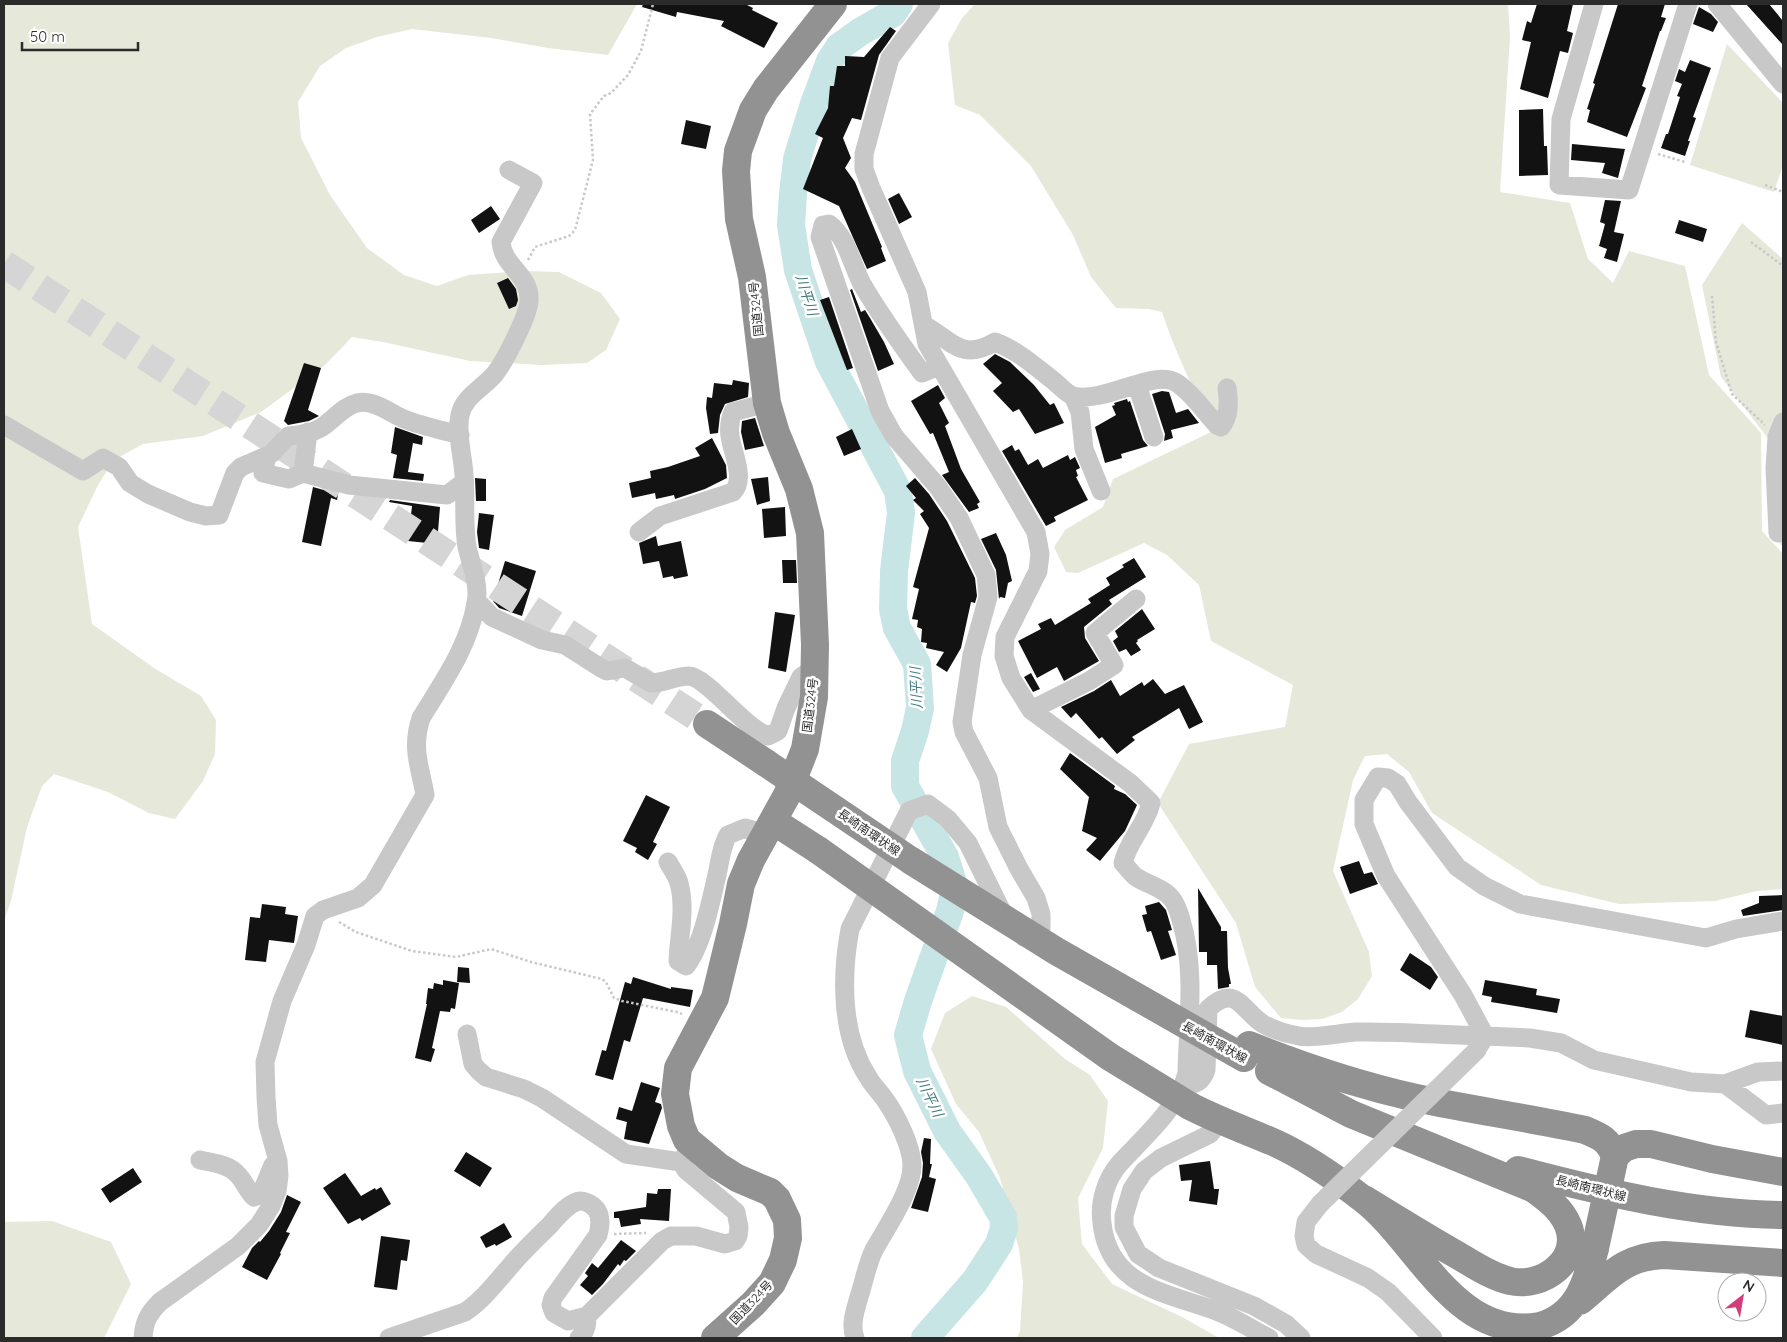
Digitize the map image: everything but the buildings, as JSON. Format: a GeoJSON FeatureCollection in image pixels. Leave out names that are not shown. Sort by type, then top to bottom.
{"type":"FeatureCollection","features":[{"type":"Feature","properties":{"kind":"highway","name":"国道324号"},"geometry":{"type":"LineString","coordinates":[[715,1338],[753,1304],[772,1283],[783,1260],[788,1238],[787,1220],[777,1199],[770,1192],[737,1178],[718,1166],[687,1154],[687,1140],[680,1126],[675,1094],[678,1068],[715,998],[733,924],[740,884],[787,795],[804,749],[814,697],[814,590],[810,533],[799,489],[776,432],[767,403],[752,276],[738,219],[736,171],[738,151],[753,110],[766,89],[833,4]]}},
{"type":"Feature","properties":{"kind":"highway","name":"長崎南環状線"},"geometry":{"type":"LineString","coordinates":[[708,724],[910,860],[1056,951],[1246,1052],[1268,1071],[1431,1141],[1504,1166],[1633,1199],[1698,1209],[1783,1215]]}},
{"type":"Feature","properties":{"kind":"highway"},"geometry":{"type":"LineString","coordinates":[[769,827],[818,850],[1110,1057],[1187,1096],[1220,1121],[1274,1143],[1299,1156],[1364,1199],[1469,1262],[1510,1281],[1526,1282],[1540,1280],[1552,1274],[1561,1264],[1568,1252],[1570,1240],[1568,1227],[1556,1207],[1534,1190],[1351,1114],[1268,1071]]}},
{"type":"Feature","properties":{"kind":"highway"},"geometry":{"type":"LineString","coordinates":[[1246,1052],[1417,1098],[1585,1130],[1600,1136],[1610,1144],[1615,1156],[1596,1248],[1586,1283],[1569,1310]]}},
{"type":"Feature","properties":{"kind":"highway"},"geometry":{"type":"LineString","coordinates":[[1615,1156],[1624,1148],[1636,1144],[1651,1144],[1783,1172]]}},
{"type":"Feature","properties":{"kind":"highway"},"geometry":{"type":"LineString","coordinates":[[1364,1199],[1388,1222],[1440,1287],[1454,1301],[1477,1317],[1502,1327],[1533,1328],[1546,1324],[1569,1310],[1620,1267],[1648,1256],[1664,1255],[1783,1262]]}},
{"type":"Feature","properties":{"kind":"street"},"geometry":{"type":"LineString","coordinates":[[931,4],[890,58],[864,154],[864,168],[917,292],[927,344],[1036,532],[1040,554],[1038,571],[1005,637],[1004,656],[1011,678],[1031,710],[1130,783],[1151,803],[1149,812],[1125,852],[1123,863],[1136,876],[1164,892],[1172,899],[1178,910],[1185,933],[1189,957],[1190,986],[1187,1096]]}},
{"type":"Feature","properties":{"kind":"street"},"geometry":{"type":"LineString","coordinates":[[1594,4],[1561,119],[1559,185],[1629,190],[1688,4]]}},
{"type":"Feature","properties":{"kind":"street"},"geometry":{"type":"LineString","coordinates":[[1717,4],[1783,84]]}},
{"type":"Feature","properties":{"kind":"street"},"geometry":{"type":"LineString","coordinates":[[143,1338],[145,1323],[150,1312],[160,1302],[238,1246],[259,1225],[271,1206],[277,1191],[279,1176],[278,1161],[268,1125],[266,1062],[282,1001],[306,945],[315,916],[323,910],[358,898],[369,890],[425,796],[416,759],[418,730],[421,718],[465,643],[477,602],[476,586],[467,545],[460,415],[465,402],[500,367],[515,339],[529,304],[526,281],[504,257],[500,242],[532,183],[509,170]]}},
{"type":"Feature","properties":{"kind":"street"},"geometry":{"type":"LineString","coordinates":[[855,1338],[854,1316],[873,1252],[906,1191],[912,1166],[909,1144],[887,1102],[868,1078],[854,1052],[845,991],[847,948],[850,930],[909,811],[928,804],[948,819],[968,842],[1011,929],[1027,938],[1034,936],[1041,929],[1041,914],[1036,898],[1018,868],[998,827],[988,778],[964,732],[962,722],[972,655],[988,597],[986,574],[959,518],[938,487],[894,436],[880,411],[820,237],[823,225],[828,224],[834,228],[861,282],[896,337],[922,373],[939,366]]}},
{"type":"Feature","properties":{"kind":"street"},"geometry":{"type":"LineString","coordinates":[[924,325],[960,348],[971,351],[982,350],[995,342],[1011,348],[1072,396],[1080,412],[1084,449],[1101,491]]}},
{"type":"Feature","properties":{"kind":"street"},"geometry":{"type":"LineString","coordinates":[[1072,396],[1094,397],[1160,379],[1176,382],[1188,391],[1217,425],[1221,427],[1227,417],[1227,388]]}},
{"type":"Feature","properties":{"kind":"street"},"geometry":{"type":"LineString","coordinates":[[1137,385],[1154,437]]}},
{"type":"Feature","properties":{"kind":"street"},"geometry":{"type":"LineString","coordinates":[[4,425],[83,470],[103,458],[119,467],[130,483],[148,494],[190,512],[206,516],[220,515],[235,473],[241,467],[271,454],[288,436],[302,435],[323,427],[343,410],[358,403],[370,404],[386,409],[404,419],[460,435]]}},
{"type":"Feature","properties":{"kind":"street"},"geometry":{"type":"LineString","coordinates":[[639,532],[660,516],[736,489],[738,476],[729,434],[732,412],[767,403]]}},
{"type":"Feature","properties":{"kind":"street"},"geometry":{"type":"LineString","coordinates":[[1778,533],[1775,468],[1780,429]]}},
{"type":"Feature","properties":{"kind":"street"},"geometry":{"type":"LineString","coordinates":[[303,473],[308,432]]}},
{"type":"Feature","properties":{"kind":"street"},"geometry":{"type":"LineString","coordinates":[[267,456],[263,473],[289,479],[303,473],[349,485],[447,495],[464,482]]}},
{"type":"Feature","properties":{"kind":"street"},"geometry":{"type":"LineString","coordinates":[[1031,710],[1089,681],[1114,665],[1095,633],[1136,599]]}},
{"type":"Feature","properties":{"kind":"street"},"geometry":{"type":"LineString","coordinates":[[477,602],[492,617],[542,640],[565,646],[607,671],[626,668],[651,683],[690,676],[704,683],[738,715],[760,733],[768,736],[778,730],[801,677],[814,668]]}},
{"type":"Feature","properties":{"kind":"street"},"geometry":{"type":"LineString","coordinates":[[1481,1043],[1463,995],[1386,876],[1364,824],[1364,800],[1378,777],[1388,778],[1397,784],[1408,802],[1457,867],[1484,886],[1520,904],[1706,938],[1736,929],[1783,921]]}},
{"type":"Feature","properties":{"kind":"street"},"geometry":{"type":"LineString","coordinates":[[668,862],[678,881],[681,895],[682,922],[678,961],[686,966],[694,956],[712,896],[723,844],[728,834],[745,828],[769,827]]}},
{"type":"Feature","properties":{"kind":"street"},"geometry":{"type":"LineString","coordinates":[[1270,1338],[1221,1312],[1160,1292],[1124,1272],[1114,1260],[1104,1242],[1100,1213],[1108,1182],[1119,1165],[1163,1116],[1187,1096],[1203,1078],[1206,1070],[1208,1009],[1216,1001],[1227,998],[1238,1000],[1262,1024],[1277,1031],[1301,1037],[1356,1032],[1481,1043],[1530,1038],[1562,1043],[1594,1060],[1691,1082],[1725,1084],[1758,1072],[1783,1070]]}},
{"type":"Feature","properties":{"kind":"street"},"geometry":{"type":"LineString","coordinates":[[389,1338],[465,1312],[475,1305],[516,1260],[575,1202],[584,1202],[596,1209],[600,1217],[600,1227],[598,1235],[553,1298],[551,1304],[554,1313],[568,1321],[587,1316],[662,1241],[672,1236],[696,1236],[725,1244],[738,1236],[739,1227],[736,1212],[686,1170],[687,1154],[626,1154],[542,1098],[524,1089],[486,1076],[473,1064],[467,1034]]}},
{"type":"Feature","properties":{"kind":"street"},"geometry":{"type":"LineString","coordinates":[[1433,1338],[1388,1292],[1368,1278],[1316,1254],[1306,1245],[1304,1236],[1306,1222],[1320,1204],[1481,1043]]}},
{"type":"Feature","properties":{"kind":"street"},"geometry":{"type":"LineString","coordinates":[[1725,1084],[1766,1115],[1783,1113]]}},
{"type":"Feature","properties":{"kind":"street"},"geometry":{"type":"LineString","coordinates":[[1220,1121],[1210,1134],[1161,1158],[1144,1171],[1132,1189],[1124,1216],[1124,1227],[1138,1254],[1159,1268],[1254,1306],[1286,1324],[1301,1338]]}},
{"type":"Feature","properties":{"kind":"street"},"geometry":{"type":"LineString","coordinates":[[200,1160],[231,1168],[254,1198],[261,1194],[272,1166],[278,1161]]}},
{"type":"Feature","properties":{"kind":"street"},"geometry":{"type":"LineString","coordinates":[[579,1338],[584,1334],[587,1316]]}},
{"type":"Feature","properties":{"kind":"path"},"geometry":{"type":"LineString","coordinates":[[528,264],[535,247],[569,236],[575,230],[593,160],[590,114],[604,96],[611,93],[628,74],[641,51],[653,4]]}},
{"type":"Feature","properties":{"kind":"path"},"geometry":{"type":"LineString","coordinates":[[1642,149],[1685,162]]}},
{"type":"Feature","properties":{"kind":"path"},"geometry":{"type":"LineString","coordinates":[[1765,185],[1783,192]]}},
{"type":"Feature","properties":{"kind":"path"},"geometry":{"type":"LineString","coordinates":[[1751,242],[1783,266]]}},
{"type":"Feature","properties":{"kind":"path"},"geometry":{"type":"LineString","coordinates":[[1712,296],[1716,342],[1732,394],[1780,429]]}},
{"type":"Feature","properties":{"kind":"path"},"geometry":{"type":"LineString","coordinates":[[312,923],[320,923],[326,919],[333,918],[356,932],[412,951],[456,957],[492,949],[531,962],[602,979],[606,982],[614,998],[677,1012],[702,1024]]}},
{"type":"Feature","properties":{"kind":"path"},"geometry":{"type":"LineString","coordinates":[[598,1235],[662,1232],[672,1236]]}},
{"type":"Feature","properties":{"kind":"shaded area"},"geometry":{"type":"Polygon","coordinates":[[[4,4],[637,4],[608,55],[412,29],[377,37],[346,48],[320,66],[298,102],[301,138],[330,195],[367,248],[404,275],[437,286],[468,275],[525,271],[559,272],[601,293],[620,319],[606,350],[587,363],[542,365],[470,361],[352,337],[325,365],[261,412],[203,436],[143,444],[114,460],[98,485],[78,527],[92,624],[154,668],[201,696],[216,720],[215,754],[203,781],[175,819],[149,813],[108,792],[54,774],[42,786],[27,827],[11,901],[4,921],[4,4]]]}},
{"type":"Feature","properties":{"kind":"shaded area"},"geometry":{"type":"Polygon","coordinates":[[[975,4],[1508,4],[1510,37],[1500,192],[1570,203],[1588,259],[1613,283],[1629,251],[1685,266],[1709,375],[1761,433],[1762,531],[1783,554],[1783,889],[1757,891],[1715,901],[1619,904],[1541,885],[1432,813],[1409,772],[1387,754],[1365,756],[1353,780],[1333,871],[1369,952],[1372,976],[1358,999],[1342,1012],[1322,1019],[1281,1018],[1255,987],[1236,923],[1158,803],[1189,744],[1285,727],[1293,685],[1211,641],[1199,585],[1167,555],[1144,543],[1078,573],[1066,572],[1054,547],[1065,530],[1103,507],[1113,479],[1211,432],[1162,312],[1149,309],[1116,308],[1091,277],[1073,235],[1031,166],[980,115],[955,105],[948,43],[962,18],[975,4]]]}},
{"type":"Feature","properties":{"kind":"shaded area"},"geometry":{"type":"Polygon","coordinates":[[[1727,44],[1783,103],[1783,165],[1774,192],[1690,165],[1727,44]]]}},
{"type":"Feature","properties":{"kind":"shaded area"},"geometry":{"type":"Polygon","coordinates":[[[1742,223],[1783,259],[1783,547],[1771,534],[1770,441],[1721,377],[1702,285],[1742,223]]]}},
{"type":"Feature","properties":{"kind":"shaded area"},"geometry":{"type":"Polygon","coordinates":[[[972,996],[1006,1007],[1065,1059],[1090,1075],[1108,1101],[1103,1148],[1078,1198],[1082,1244],[1112,1284],[1182,1317],[1219,1338],[1017,1338],[1020,1331],[1023,1282],[1019,1249],[1000,1178],[979,1132],[956,1104],[931,1049],[945,1013],[972,996]]]}},
{"type":"Feature","properties":{"kind":"shaded area"},"geometry":{"type":"Polygon","coordinates":[[[52,1221],[111,1242],[131,1284],[104,1338],[4,1338],[4,1222],[52,1221]]]}},
{"type":"Feature","properties":{"kind":"waterway","name":"川平川"},"geometry":{"type":"LineString","coordinates":[[899,4],[893,13],[860,32],[839,47],[830,61],[797,159],[791,225],[798,270],[829,362],[898,491],[901,513],[894,571],[893,609],[897,628],[917,664],[920,708],[905,761],[905,786],[945,857],[955,889],[950,911],[908,1035],[917,1071],[947,1131],[979,1176],[1003,1217],[1004,1228],[999,1244],[975,1281],[925,1338]]}},
{"type":"Feature","properties":{"kind":"tunnel"},"geometry":{"type":"LineString","coordinates":[[4,264],[707,724]]}}]}
